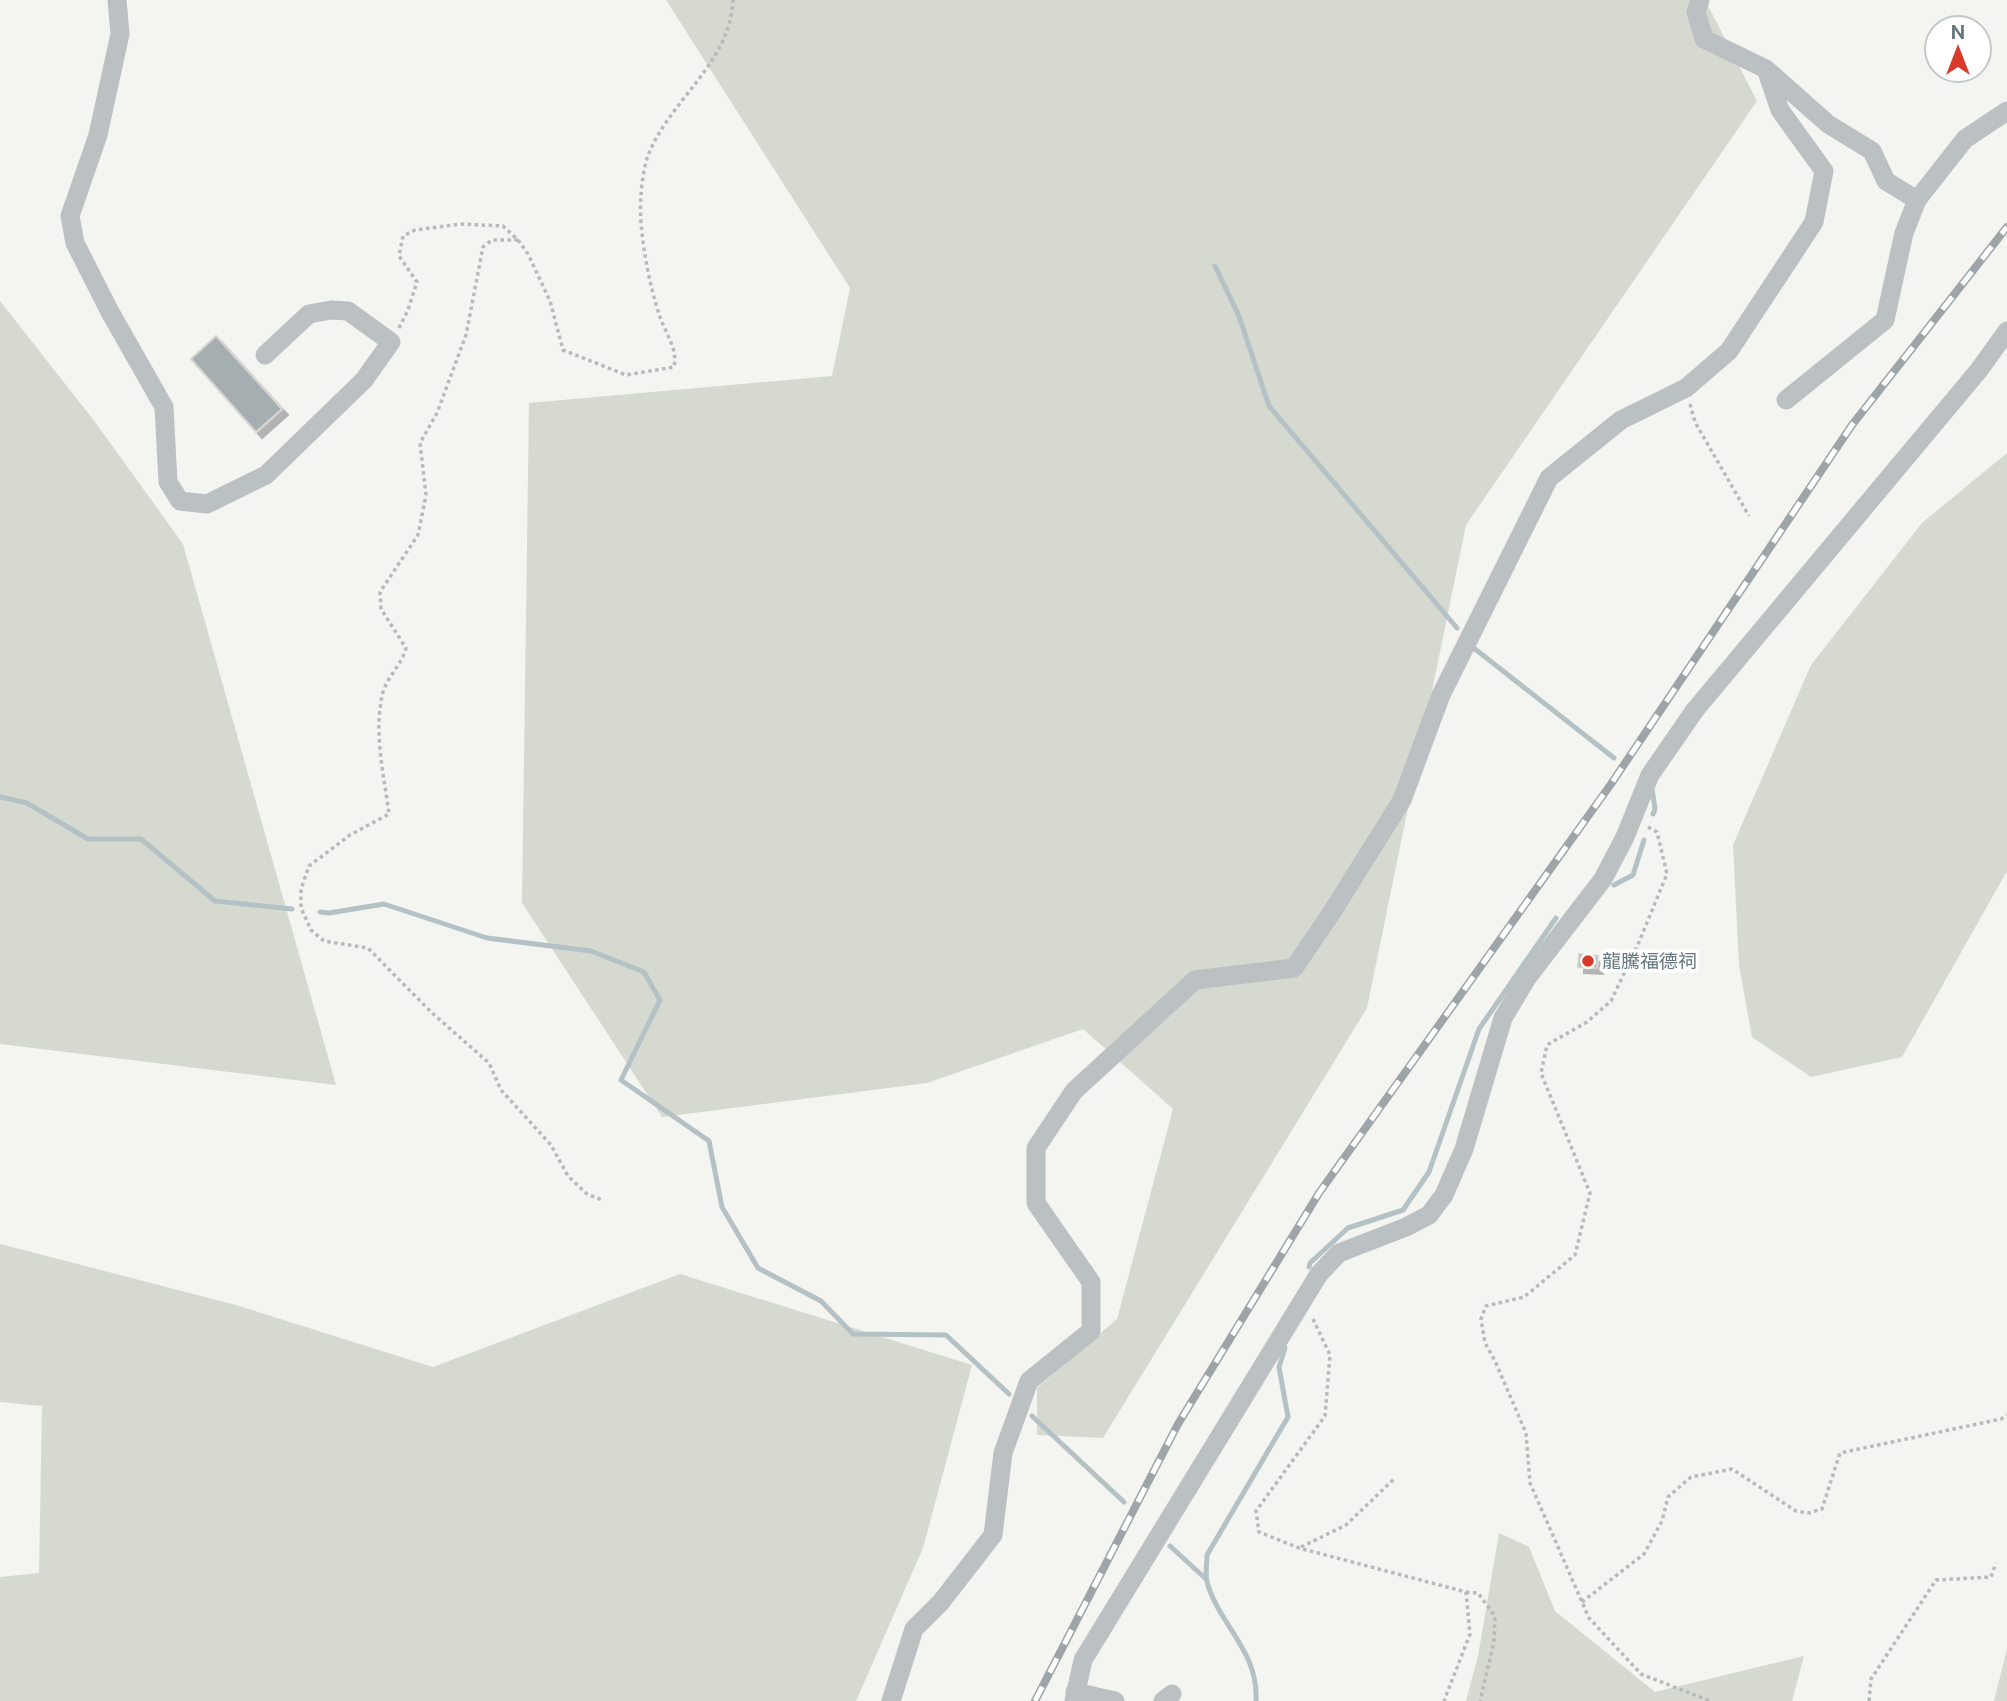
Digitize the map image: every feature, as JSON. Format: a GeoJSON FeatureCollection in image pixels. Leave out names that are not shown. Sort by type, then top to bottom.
{"type":"FeatureCollection","features":[{"type":"Feature","properties":{"kind":"street"},"geometry":{"type":"LineString","coordinates":[[117,0],[120,34],[99,135],[70,216],[75,243],[110,312],[164,407],[169,482],[180,501],[207,504],[266,475],[364,380],[391,342],[348,311],[331,310],[309,314],[265,355]]}},
{"type":"Feature","properties":{"kind":"street"},"geometry":{"type":"LineString","coordinates":[[1700,0],[1696,12],[1704,39],[1766,69],[1828,124],[1871,151],[1886,181],[1917,200]]}},
{"type":"Feature","properties":{"kind":"street"},"geometry":{"type":"LineString","coordinates":[[891,1701],[914,1629],[941,1602],[993,1535],[1003,1452],[1029,1381],[1091,1331],[1091,1282],[1037,1203],[1037,1148],[1074,1091],[1195,980],[1294,968],[1402,800],[1441,695],[1549,478],[1622,420],[1686,388],[1729,351],[1814,222],[1824,171],[1780,110],[1766,69]]}},
{"type":"Feature","properties":{"kind":"street"},"geometry":{"type":"LineString","coordinates":[[1786,400],[1885,320],[1904,233],[1917,200],[1965,139],[2007,111]]}},
{"type":"Feature","properties":{"kind":"street"},"geometry":{"type":"LineString","coordinates":[[1115,1701],[1074,1696],[1083,1660],[1304,1298],[1320,1274],[1339,1253],[1406,1227],[1429,1215],[1444,1195],[1464,1149],[1503,1017],[1527,978],[1603,879],[1625,837],[1650,775],[1695,710],[1979,370],[2007,331]]}},
{"type":"Feature","properties":{"kind":"path"},"geometry":{"type":"LineString","coordinates":[[391,342],[408,310],[417,282],[399,256],[403,236],[415,230],[461,224],[503,226],[528,254],[550,301],[563,350],[626,375],[674,367],[677,356],[659,316],[640,232],[641,195],[649,154],[670,118],[722,46],[733,15],[733,0]]}},
{"type":"Feature","properties":{"kind":"path"},"geometry":{"type":"LineString","coordinates":[[518,240],[492,240],[483,247],[466,335],[437,413],[420,443],[426,495],[418,535],[380,592],[381,609],[406,648],[402,661],[384,690],[380,736],[388,814],[350,835],[309,866],[301,889],[300,908],[311,930],[324,941],[368,948],[431,1012],[489,1063],[501,1090],[551,1145],[568,1176],[587,1194],[602,1200]]}},
{"type":"Feature","properties":{"kind":"path"},"geometry":{"type":"LineString","coordinates":[[1686,388],[1695,422],[1749,516]]}},
{"type":"Feature","properties":{"kind":"path"},"geometry":{"type":"LineString","coordinates":[[1633,817],[1657,832],[1667,874],[1611,1002],[1587,1022],[1547,1045],[1541,1073],[1590,1193],[1576,1255],[1524,1297],[1486,1306],[1481,1319],[1485,1343],[1526,1433],[1530,1483],[1589,1618],[1641,1674],[1710,1701]]}},
{"type":"Feature","properties":{"kind":"path"},"geometry":{"type":"LineString","coordinates":[[1304,1298],[1330,1355],[1325,1416],[1256,1511],[1259,1532],[1299,1548],[1478,1593],[1495,1615],[1494,1642],[1480,1701]]}},
{"type":"Feature","properties":{"kind":"path"},"geometry":{"type":"LineString","coordinates":[[1582,1602],[1644,1554],[1662,1521],[1668,1497],[1691,1477],[1732,1469],[1796,1511],[1810,1513],[1822,1509],[1840,1452],[2001,1419],[2007,1415]]}},
{"type":"Feature","properties":{"kind":"path"},"geometry":{"type":"LineString","coordinates":[[1299,1548],[1346,1525],[1394,1479]]}},
{"type":"Feature","properties":{"kind":"path"},"geometry":{"type":"LineString","coordinates":[[1869,1701],[1871,1679],[1936,1580],[1991,1577],[1996,1563]]}},
{"type":"Feature","properties":{"kind":"path"},"geometry":{"type":"LineString","coordinates":[[1444,1701],[1469,1634],[1466,1592]]}},
{"type":"Feature","properties":{"kind":"shaded area"},"geometry":{"type":"Polygon","coordinates":[[[666,0],[1705,0],[1757,101],[1466,525],[1367,1008],[1103,1438],[1037,1435],[1037,1388],[1117,1319],[1173,1109],[1083,1029],[927,1083],[662,1117],[522,903],[529,403],[832,376],[850,288],[666,0]]]}},
{"type":"Feature","properties":{"kind":"shaded area"},"geometry":{"type":"Polygon","coordinates":[[[0,301],[95,422],[183,544],[336,1085],[0,1044],[0,301]]]}},
{"type":"Feature","properties":{"kind":"shaded area"},"geometry":{"type":"Polygon","coordinates":[[[2007,453],[2007,871],[1902,1057],[1811,1077],[1752,1037],[1739,965],[1733,845],[1811,665],[1922,523],[2007,453]]]}},
{"type":"Feature","properties":{"kind":"shaded area"},"geometry":{"type":"Polygon","coordinates":[[[0,1244],[236,1305],[433,1367],[680,1274],[972,1365],[923,1548],[856,1701],[0,1701],[0,1577],[39,1573],[42,1406],[0,1402],[0,1244]]]}},
{"type":"Feature","properties":{"kind":"shaded area"},"geometry":{"type":"Polygon","coordinates":[[[1499,1533],[1529,1547],[1555,1611],[1655,1692],[1804,1656],[1792,1701],[1466,1701],[1478,1656],[1499,1533]]]}},
{"type":"Feature","properties":{"kind":"shaded area"},"geometry":{"type":"Polygon","coordinates":[[[2007,1649],[2007,1701],[1994,1701],[2007,1649]]]}},
{"type":"Feature","properties":{"kind":"building"},"geometry":{"type":"Polygon","coordinates":[[[216,336],[282,409],[256,432],[191,359],[216,336]]]}},
{"type":"Feature","properties":{"kind":"building","name":"龍騰福德祠"},"geometry":{"type":"Polygon","coordinates":[[[1579,954],[1598,956],[1597,968],[1578,967],[1579,954]]]}},
{"type":"Feature","properties":{"kind":"waterway"},"geometry":{"type":"LineString","coordinates":[[1215,266],[1239,316],[1269,406],[1457,628]]}},
{"type":"Feature","properties":{"kind":"waterway"},"geometry":{"type":"LineString","coordinates":[[1475,649],[1614,758]]}},
{"type":"Feature","properties":{"kind":"waterway"},"geometry":{"type":"LineString","coordinates":[[1652,789],[1655,809],[1653,814]]}},
{"type":"Feature","properties":{"kind":"waterway"},"geometry":{"type":"LineString","coordinates":[[0,797],[27,803],[88,839],[141,839],[215,901],[292,909]]}},
{"type":"Feature","properties":{"kind":"waterway"},"geometry":{"type":"LineString","coordinates":[[1614,885],[1633,875],[1644,840]]}},
{"type":"Feature","properties":{"kind":"waterway"},"geometry":{"type":"LineString","coordinates":[[320,912],[329,913],[384,904],[487,938],[591,951],[644,972],[660,1000],[621,1080],[709,1141],[722,1207],[758,1268],[821,1301],[853,1334],[946,1335],[1009,1394]]}},
{"type":"Feature","properties":{"kind":"waterway"},"geometry":{"type":"LineString","coordinates":[[1309,1267],[1310,1263],[1348,1228],[1403,1210],[1429,1172],[1479,1029],[1556,918]]}},
{"type":"Feature","properties":{"kind":"waterway"},"geometry":{"type":"LineString","coordinates":[[1256,1701],[1251,1667],[1220,1612],[1207,1582],[1207,1555],[1288,1417],[1279,1367],[1285,1348]]}},
{"type":"Feature","properties":{"kind":"waterway"},"geometry":{"type":"LineString","coordinates":[[1032,1416],[1124,1502]]}},
{"type":"Feature","properties":{"kind":"waterway"},"geometry":{"type":"LineString","coordinates":[[1170,1546],[1206,1579]]}},
{"type":"Feature","properties":{"kind":"railway"},"geometry":{"type":"LineString","coordinates":[[1035,1701],[1178,1424],[1319,1193],[1611,784],[1852,425],[2007,227]]}},
{"type":"Feature","properties":{"kind":"place","name":"龍騰福德祠"},"geometry":{"type":"Point","coordinates":[1588,961]}}]}
